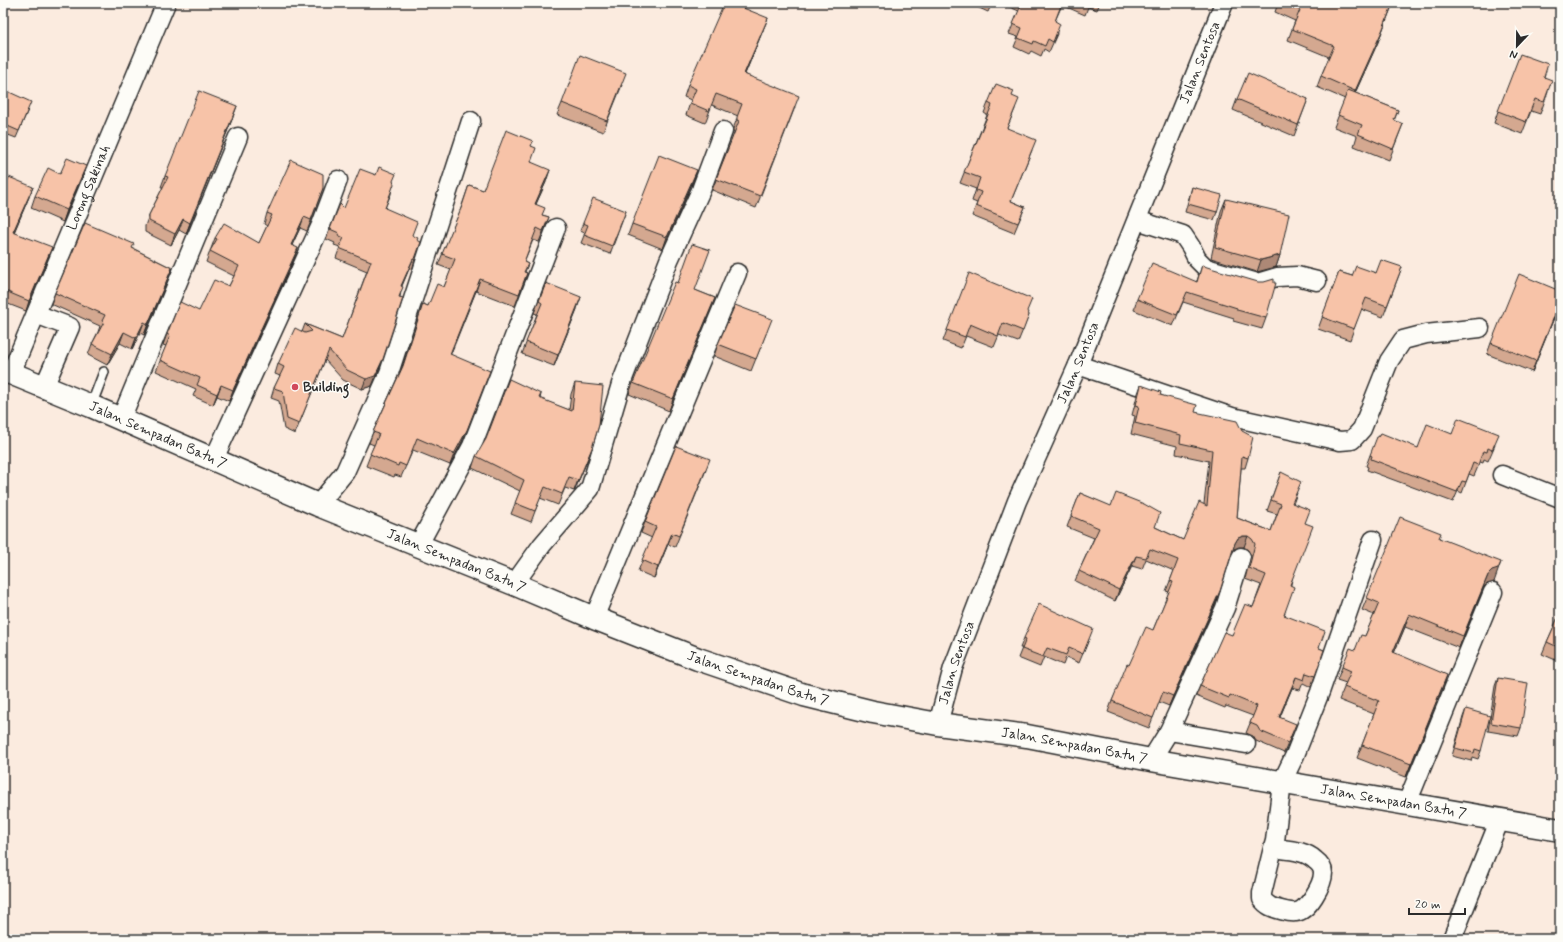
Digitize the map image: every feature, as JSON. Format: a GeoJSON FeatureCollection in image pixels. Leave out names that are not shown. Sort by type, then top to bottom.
{"type":"FeatureCollection","features":[{"type":"Feature","properties":{"kind":"street","name":"Lorong Sakinah"},"geometry":{"type":"LineString","coordinates":[[7,372],[36,314],[166,3]]}},
{"type":"Feature","properties":{"kind":"street","name":"Jalan Sentosa"},"geometry":{"type":"LineString","coordinates":[[938,724],[953,668],[1017,501],[1078,365],[1224,3]]}},
{"type":"Feature","properties":{"kind":"street"},"geometry":{"type":"LineString","coordinates":[[318,505],[345,472],[389,373],[472,121]]}},
{"type":"Feature","properties":{"kind":"street"},"geometry":{"type":"LineString","coordinates":[[514,584],[542,545],[590,489],[621,384],[669,260],[701,190],[723,131]]}},
{"type":"Feature","properties":{"kind":"street"},"geometry":{"type":"LineString","coordinates":[[121,419],[238,137]]}},
{"type":"Feature","properties":{"kind":"street"},"geometry":{"type":"LineString","coordinates":[[214,459],[321,224],[338,180]]}},
{"type":"Feature","properties":{"kind":"street"},"geometry":{"type":"LineString","coordinates":[[1137,220],[1183,235],[1197,259],[1206,268],[1257,283],[1277,277],[1297,276],[1317,281]]}},
{"type":"Feature","properties":{"kind":"street"},"geometry":{"type":"LineString","coordinates":[[418,546],[472,446],[556,228]]}},
{"type":"Feature","properties":{"kind":"street"},"geometry":{"type":"LineString","coordinates":[[594,618],[737,273]]}},
{"type":"Feature","properties":{"kind":"street"},"geometry":{"type":"LineString","coordinates":[[36,314],[70,327],[44,387]]}},
{"type":"Feature","properties":{"kind":"street"},"geometry":{"type":"LineString","coordinates":[[1078,365],[1232,417],[1340,441],[1352,440],[1362,429],[1389,361],[1403,340],[1426,334],[1480,328]]}},
{"type":"Feature","properties":{"kind":"street","name":"Jalan Sempadan Batu 7"},"geometry":{"type":"LineString","coordinates":[[7,372],[91,406],[318,505],[594,618],[698,659],[804,695],[873,712],[938,724],[1027,736],[1151,760],[1560,830]]}},
{"type":"Feature","properties":{"kind":"street"},"geometry":{"type":"LineString","coordinates":[[1502,475],[1560,498]]}},
{"type":"Feature","properties":{"kind":"street"},"geometry":{"type":"LineString","coordinates":[[1273,848],[1282,782],[1295,755],[1320,692],[1373,540]]}},
{"type":"Feature","properties":{"kind":"street"},"geometry":{"type":"LineString","coordinates":[[1151,760],[1169,731],[1225,608],[1240,557]]}},
{"type":"Feature","properties":{"kind":"street"},"geometry":{"type":"LineString","coordinates":[[1407,803],[1493,592]]}},
{"type":"Feature","properties":{"kind":"street"},"geometry":{"type":"LineString","coordinates":[[1169,731],[1246,744]]}},
{"type":"Feature","properties":{"kind":"street"},"geometry":{"type":"LineString","coordinates":[[1452,939],[1500,819]]}},
{"type":"Feature","properties":{"kind":"lane"},"geometry":{"type":"LineString","coordinates":[[91,406],[104,372]]}},
{"type":"Feature","properties":{"kind":"building"},"geometry":{"type":"Polygon","coordinates":[[[724,3],[731,3],[768,18],[744,74],[799,96],[760,196],[716,179],[739,121],[737,120],[737,117],[742,104],[716,94],[709,111],[690,103],[696,89],[688,85],[724,3]]]}},
{"type":"Feature","properties":{"kind":"building"},"geometry":{"type":"Polygon","coordinates":[[[1022,3],[1062,3],[1055,21],[1060,24],[1053,42],[1048,39],[1045,46],[1034,41],[1033,44],[1018,38],[1022,28],[1013,24],[1022,3]]]}},
{"type":"Feature","properties":{"kind":"building"},"geometry":{"type":"Polygon","coordinates":[[[1284,3],[1393,3],[1355,91],[1321,76],[1334,46],[1292,29],[1300,10],[1284,3]]]}},
{"type":"Feature","properties":{"kind":"building"},"geometry":{"type":"Polygon","coordinates":[[[1520,54],[1548,64],[1544,77],[1552,80],[1544,102],[1535,99],[1526,122],[1498,111],[1520,54]]]}},
{"type":"Feature","properties":{"kind":"building"},"geometry":{"type":"Polygon","coordinates":[[[580,55],[626,73],[607,121],[562,103],[580,55]]]}},
{"type":"Feature","properties":{"kind":"building"},"geometry":{"type":"Polygon","coordinates":[[[1248,73],[1308,99],[1298,125],[1237,99],[1248,73]]]}},
{"type":"Feature","properties":{"kind":"building"},"geometry":{"type":"Polygon","coordinates":[[[996,84],[1014,91],[1012,96],[1019,99],[1007,128],[1036,140],[1011,201],[1025,207],[1018,223],[976,206],[981,192],[976,190],[980,178],[964,172],[992,105],[988,103],[996,84]]]}},
{"type":"Feature","properties":{"kind":"building"},"geometry":{"type":"Polygon","coordinates":[[[1348,90],[1398,110],[1394,120],[1403,124],[1393,149],[1358,134],[1362,125],[1338,115],[1348,90]]]}},
{"type":"Feature","properties":{"kind":"building"},"geometry":{"type":"Polygon","coordinates":[[[7,91],[31,102],[19,131],[3,124],[3,100],[7,91]]]}},
{"type":"Feature","properties":{"kind":"building"},"geometry":{"type":"Polygon","coordinates":[[[199,91],[237,106],[190,223],[183,219],[175,234],[149,221],[149,215],[168,177],[165,176],[199,91]]]}},
{"type":"Feature","properties":{"kind":"building"},"geometry":{"type":"Polygon","coordinates":[[[506,130],[533,141],[531,146],[536,148],[531,162],[550,170],[535,204],[545,208],[542,215],[549,217],[543,231],[537,228],[524,262],[528,264],[524,272],[527,273],[519,294],[480,279],[450,354],[490,371],[467,430],[454,454],[417,438],[406,466],[399,463],[398,466],[370,454],[379,434],[373,432],[403,366],[423,304],[428,306],[437,284],[444,287],[455,259],[442,254],[469,185],[483,190],[506,130]]]}},
{"type":"Feature","properties":{"kind":"building"},"geometry":{"type":"Polygon","coordinates":[[[659,155],[697,170],[667,237],[632,224],[659,155]]]}},
{"type":"Feature","properties":{"kind":"building"},"geometry":{"type":"Polygon","coordinates":[[[67,158],[86,166],[67,210],[35,196],[48,168],[60,174],[67,158]]]}},
{"type":"Feature","properties":{"kind":"building"},"geometry":{"type":"Polygon","coordinates":[[[291,160],[323,174],[323,188],[311,220],[304,217],[291,245],[298,248],[233,390],[221,385],[217,394],[197,385],[200,378],[160,360],[170,336],[167,334],[180,302],[199,311],[214,280],[229,286],[239,266],[210,251],[217,239],[215,238],[224,223],[259,243],[272,215],[267,213],[291,160]]]}},
{"type":"Feature","properties":{"kind":"building"},"geometry":{"type":"Polygon","coordinates":[[[379,167],[396,174],[385,208],[417,222],[412,235],[418,238],[417,240],[421,242],[415,259],[413,259],[401,286],[403,287],[399,297],[403,298],[383,359],[375,376],[366,379],[347,370],[329,350],[299,424],[287,419],[283,391],[274,388],[284,367],[278,364],[295,328],[305,333],[312,331],[305,324],[342,339],[371,261],[339,248],[344,238],[338,235],[339,233],[330,229],[340,204],[344,208],[360,169],[376,175],[379,167]]]}},
{"type":"Feature","properties":{"kind":"building"},"geometry":{"type":"Polygon","coordinates":[[[9,177],[33,187],[13,232],[52,247],[29,301],[3,290],[3,190],[9,177]]]}},
{"type":"Feature","properties":{"kind":"building"},"geometry":{"type":"Polygon","coordinates":[[[1192,187],[1222,195],[1217,212],[1188,204],[1192,187]]]}},
{"type":"Feature","properties":{"kind":"building"},"geometry":{"type":"Polygon","coordinates":[[[593,198],[626,211],[612,246],[584,235],[588,225],[583,223],[593,198]]]}},
{"type":"Feature","properties":{"kind":"building"},"geometry":{"type":"Polygon","coordinates":[[[1226,199],[1289,214],[1280,255],[1261,260],[1215,247],[1226,199]]]}},
{"type":"Feature","properties":{"kind":"building"},"geometry":{"type":"Polygon","coordinates":[[[85,223],[134,244],[132,248],[172,268],[148,324],[144,322],[136,338],[124,332],[112,354],[92,344],[104,322],[102,321],[105,315],[55,293],[85,223]]]}},
{"type":"Feature","properties":{"kind":"building"},"geometry":{"type":"Polygon","coordinates":[[[692,244],[710,250],[695,290],[715,298],[673,399],[633,383],[675,282],[678,283],[692,244]]]}},
{"type":"Feature","properties":{"kind":"building"},"geometry":{"type":"Polygon","coordinates":[[[1381,260],[1402,267],[1387,306],[1366,298],[1354,329],[1322,317],[1339,272],[1352,276],[1356,266],[1376,273],[1381,260]]]}},
{"type":"Feature","properties":{"kind":"building"},"geometry":{"type":"Polygon","coordinates":[[[1152,263],[1197,282],[1202,265],[1258,282],[1274,279],[1274,283],[1276,283],[1266,318],[1237,310],[1237,308],[1187,292],[1177,315],[1137,299],[1152,263]]]}},
{"type":"Feature","properties":{"kind":"building"},"geometry":{"type":"Polygon","coordinates":[[[969,273],[1032,299],[1027,311],[1029,315],[1023,331],[1003,323],[998,336],[970,324],[965,337],[947,330],[969,273]]]}},
{"type":"Feature","properties":{"kind":"building"},"geometry":{"type":"Polygon","coordinates":[[[1519,274],[1560,291],[1560,302],[1536,361],[1491,343],[1519,274]]]}},
{"type":"Feature","properties":{"kind":"building"},"geometry":{"type":"Polygon","coordinates":[[[546,283],[581,297],[558,355],[526,342],[542,303],[539,301],[546,283]]]}},
{"type":"Feature","properties":{"kind":"building"},"geometry":{"type":"Polygon","coordinates":[[[735,305],[772,319],[756,359],[718,344],[735,305]]]}},
{"type":"Feature","properties":{"kind":"building"},"geometry":{"type":"Polygon","coordinates":[[[509,379],[541,394],[539,398],[572,411],[575,383],[603,386],[599,425],[592,448],[579,479],[569,477],[562,494],[545,487],[535,511],[515,503],[524,480],[476,456],[486,439],[509,379]]]}},
{"type":"Feature","properties":{"kind":"building"},"geometry":{"type":"Polygon","coordinates":[[[1141,385],[1161,392],[1160,395],[1197,405],[1195,412],[1237,421],[1242,431],[1253,437],[1248,458],[1242,456],[1237,518],[1271,531],[1281,504],[1271,500],[1281,472],[1301,482],[1292,503],[1310,510],[1305,523],[1313,526],[1290,585],[1294,587],[1284,615],[1325,631],[1319,648],[1324,650],[1315,676],[1306,673],[1304,680],[1296,677],[1279,717],[1296,724],[1288,743],[1260,731],[1257,726],[1250,723],[1257,706],[1230,695],[1229,698],[1200,686],[1224,632],[1232,635],[1245,604],[1253,607],[1266,575],[1249,568],[1255,544],[1248,536],[1238,538],[1235,543],[1220,591],[1173,696],[1163,692],[1153,718],[1112,701],[1127,664],[1129,665],[1146,627],[1153,630],[1173,582],[1170,581],[1178,560],[1150,549],[1146,558],[1136,556],[1119,590],[1079,571],[1099,528],[1071,516],[1080,493],[1111,506],[1116,493],[1144,504],[1160,513],[1155,527],[1183,540],[1199,502],[1207,506],[1212,450],[1180,443],[1181,435],[1135,423],[1139,406],[1136,405],[1141,385]]]}},
{"type":"Feature","properties":{"kind":"building"},"geometry":{"type":"Polygon","coordinates":[[[1458,418],[1499,434],[1492,450],[1488,448],[1487,452],[1483,451],[1478,465],[1473,463],[1466,482],[1462,481],[1457,492],[1371,459],[1372,456],[1370,455],[1377,437],[1381,433],[1418,448],[1427,424],[1452,434],[1458,418]]]}},
{"type":"Feature","properties":{"kind":"building"},"geometry":{"type":"Polygon","coordinates":[[[676,446],[710,459],[679,536],[672,533],[658,567],[642,560],[656,527],[645,522],[676,446]]]}},
{"type":"Feature","properties":{"kind":"building"},"geometry":{"type":"Polygon","coordinates":[[[1400,517],[1441,533],[1439,538],[1501,562],[1498,569],[1492,571],[1488,575],[1463,636],[1409,614],[1393,652],[1447,675],[1411,764],[1362,745],[1379,701],[1344,687],[1351,671],[1342,667],[1350,648],[1355,650],[1361,635],[1365,636],[1379,603],[1367,598],[1400,517]]]}},
{"type":"Feature","properties":{"kind":"building"},"geometry":{"type":"Polygon","coordinates":[[[1039,604],[1093,629],[1083,654],[1069,648],[1066,655],[1047,648],[1043,657],[1022,649],[1026,639],[1024,638],[1039,604]]]}},
{"type":"Feature","properties":{"kind":"building"},"geometry":{"type":"Polygon","coordinates":[[[1560,613],[1560,648],[1547,642],[1560,613]]]}},
{"type":"Feature","properties":{"kind":"building"},"geometry":{"type":"Polygon","coordinates":[[[1498,678],[1528,683],[1521,728],[1491,723],[1498,678]]]}},
{"type":"Feature","properties":{"kind":"building"},"geometry":{"type":"Polygon","coordinates":[[[1466,709],[1490,716],[1481,751],[1475,749],[1474,753],[1455,748],[1466,709]]]}},
{"type":"Feature","properties":{"kind":"place","name":"Building"},"geometry":{"type":"Point","coordinates":[295,387]}}]}
